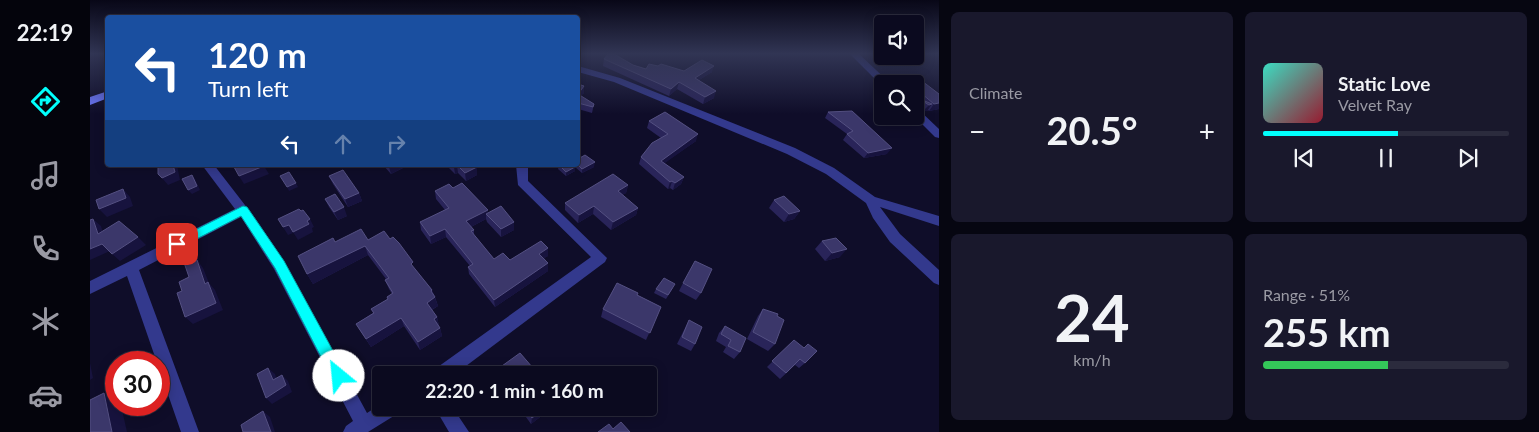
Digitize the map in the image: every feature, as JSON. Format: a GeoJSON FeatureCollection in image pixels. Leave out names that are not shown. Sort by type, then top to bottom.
{"type":"FeatureCollection","features":[{"type":"Feature","properties":{"kind":"main road"},"geometry":{"type":"LineString","coordinates":[[90,101],[105,95]]}},
{"type":"Feature","properties":{"kind":"street"},"geometry":{"type":"LineString","coordinates":[[597,74],[618,80],[791,151],[830,170],[871,200],[939,221]]}},
{"type":"Feature","properties":{"kind":"street"},"geometry":{"type":"LineString","coordinates":[[924,121],[939,135]]}},
{"type":"Feature","properties":{"kind":"street"},"geometry":{"type":"LineString","coordinates":[[210,167],[243,210],[279,265],[358,428],[378,416]]}},
{"type":"Feature","properties":{"kind":"street"},"geometry":{"type":"LineString","coordinates":[[453,366],[600,258],[522,182],[522,167]]}},
{"type":"Feature","properties":{"kind":"street"},"geometry":{"type":"LineString","coordinates":[[871,200],[877,215],[895,238],[939,279]]}},
{"type":"Feature","properties":{"kind":"street"},"geometry":{"type":"LineString","coordinates":[[90,288],[243,210]]}},
{"type":"Feature","properties":{"kind":"street"},"geometry":{"type":"LineString","coordinates":[[131,267],[190,432]]}},
{"type":"Feature","properties":{"kind":"street"},"geometry":{"type":"LineString","coordinates":[[449,416],[460,432]]}},
{"type":"Feature","properties":{"kind":"building"},"geometry":{"type":"Polygon","coordinates":[[[638,74],[701,74],[695,78],[716,91],[705,97],[679,82],[671,89],[638,74]]]}},
{"type":"Feature","properties":{"kind":"building"},"geometry":{"type":"Polygon","coordinates":[[[924,83],[939,94],[939,103],[934,104],[924,96],[924,83]]]}},
{"type":"Feature","properties":{"kind":"building"},"geometry":{"type":"Polygon","coordinates":[[[580,95],[594,104],[593,107],[580,104],[580,95]]]}},
{"type":"Feature","properties":{"kind":"building"},"geometry":{"type":"Polygon","coordinates":[[[852,111],[892,148],[868,153],[847,134],[853,131],[828,112],[852,111]]]}},
{"type":"Feature","properties":{"kind":"building"},"geometry":{"type":"Polygon","coordinates":[[[665,112],[698,134],[661,161],[684,177],[675,183],[670,182],[641,157],[652,143],[668,134],[649,121],[665,112]]]}},
{"type":"Feature","properties":{"kind":"building"},"geometry":{"type":"Polygon","coordinates":[[[585,155],[595,162],[582,169],[580,167],[580,158],[585,155]]]}},
{"type":"Feature","properties":{"kind":"building"},"geometry":{"type":"Polygon","coordinates":[[[158,167],[174,167],[175,172],[162,178],[158,174],[158,167]]]}},
{"type":"Feature","properties":{"kind":"building"},"geometry":{"type":"Polygon","coordinates":[[[234,167],[262,167],[239,176],[234,167]]]}},
{"type":"Feature","properties":{"kind":"building"},"geometry":{"type":"Polygon","coordinates":[[[459,167],[477,167],[465,173],[459,167]]]}},
{"type":"Feature","properties":{"kind":"building"},"geometry":{"type":"Polygon","coordinates":[[[561,167],[575,167],[566,172],[561,167]]]}},
{"type":"Feature","properties":{"kind":"building"},"geometry":{"type":"Polygon","coordinates":[[[343,170],[359,193],[345,199],[329,176],[343,170]]]}},
{"type":"Feature","properties":{"kind":"building"},"geometry":{"type":"Polygon","coordinates":[[[289,172],[296,183],[287,187],[280,176],[289,172]]]}},
{"type":"Feature","properties":{"kind":"building"},"geometry":{"type":"Polygon","coordinates":[[[613,174],[628,185],[618,191],[638,208],[613,222],[594,206],[579,215],[565,203],[613,174]]]}},
{"type":"Feature","properties":{"kind":"building"},"geometry":{"type":"Polygon","coordinates":[[[192,175],[197,186],[188,190],[182,179],[192,175]]]}},
{"type":"Feature","properties":{"kind":"building"},"geometry":{"type":"Polygon","coordinates":[[[462,183],[488,210],[466,221],[474,230],[471,231],[494,259],[503,253],[510,260],[541,241],[548,248],[539,254],[548,263],[494,300],[468,267],[473,264],[445,229],[430,236],[420,222],[449,208],[435,191],[449,184],[453,188],[462,183]]]}},
{"type":"Feature","properties":{"kind":"building"},"geometry":{"type":"Polygon","coordinates":[[[123,189],[126,198],[99,209],[96,200],[123,189]]]}},
{"type":"Feature","properties":{"kind":"building"},"geometry":{"type":"Polygon","coordinates":[[[335,194],[344,207],[334,212],[325,199],[335,194]]]}},
{"type":"Feature","properties":{"kind":"building"},"geometry":{"type":"Polygon","coordinates":[[[784,196],[800,211],[789,214],[774,200],[784,196]]]}},
{"type":"Feature","properties":{"kind":"building"},"geometry":{"type":"Polygon","coordinates":[[[501,206],[514,222],[501,229],[486,214],[501,206]]]}},
{"type":"Feature","properties":{"kind":"building"},"geometry":{"type":"Polygon","coordinates":[[[299,209],[303,210],[310,219],[307,221],[309,224],[293,232],[289,225],[283,227],[278,219],[299,209]]]}},
{"type":"Feature","properties":{"kind":"building"},"geometry":{"type":"Polygon","coordinates":[[[93,219],[98,234],[119,221],[138,237],[112,254],[102,244],[90,249],[90,220],[93,219]]]}},
{"type":"Feature","properties":{"kind":"building"},"geometry":{"type":"Polygon","coordinates":[[[361,229],[368,240],[384,231],[390,239],[393,237],[399,243],[413,262],[411,264],[432,290],[435,297],[427,303],[437,317],[434,319],[440,328],[418,342],[401,318],[366,339],[356,324],[374,313],[371,309],[388,299],[387,297],[393,293],[385,280],[389,278],[365,246],[307,274],[298,256],[333,238],[335,242],[361,229]]]}},
{"type":"Feature","properties":{"kind":"building"},"geometry":{"type":"Polygon","coordinates":[[[836,238],[847,249],[832,253],[822,241],[836,238]]]}},
{"type":"Feature","properties":{"kind":"building"},"geometry":{"type":"Polygon","coordinates":[[[190,247],[195,261],[197,260],[205,284],[208,282],[216,303],[185,317],[177,293],[182,291],[179,282],[189,277],[180,251],[190,247]]]}},
{"type":"Feature","properties":{"kind":"building"},"geometry":{"type":"Polygon","coordinates":[[[695,261],[712,269],[701,293],[683,283],[695,261]]]}},
{"type":"Feature","properties":{"kind":"building"},"geometry":{"type":"Polygon","coordinates":[[[664,278],[675,284],[668,295],[656,289],[664,278]]]}},
{"type":"Feature","properties":{"kind":"building"},"geometry":{"type":"Polygon","coordinates":[[[617,283],[661,307],[650,333],[603,309],[617,283]]]}},
{"type":"Feature","properties":{"kind":"building"},"geometry":{"type":"Polygon","coordinates":[[[763,309],[778,314],[777,316],[784,320],[775,344],[753,332],[763,309]]]}},
{"type":"Feature","properties":{"kind":"building"},"geometry":{"type":"Polygon","coordinates":[[[689,320],[702,327],[695,344],[682,337],[689,320]]]}},
{"type":"Feature","properties":{"kind":"building"},"geometry":{"type":"Polygon","coordinates":[[[725,326],[746,338],[740,352],[728,346],[731,340],[721,334],[725,326]]]}},
{"type":"Feature","properties":{"kind":"building"},"geometry":{"type":"Polygon","coordinates":[[[794,340],[804,348],[808,344],[817,351],[805,363],[800,359],[786,373],[772,361],[794,340]]]}},
{"type":"Feature","properties":{"kind":"building"},"geometry":{"type":"Polygon","coordinates":[[[520,353],[531,366],[502,366],[520,353]]]}},
{"type":"Feature","properties":{"kind":"building"},"geometry":{"type":"Polygon","coordinates":[[[268,368],[273,380],[282,375],[286,385],[266,398],[257,374],[268,368]]]}},
{"type":"Feature","properties":{"kind":"building"},"geometry":{"type":"Polygon","coordinates":[[[104,393],[105,416],[109,416],[112,432],[90,432],[90,400],[104,393]]]}},
{"type":"Feature","properties":{"kind":"building"},"geometry":{"type":"Polygon","coordinates":[[[263,411],[271,432],[243,432],[241,425],[263,411]]]}},
{"type":"Feature","properties":{"kind":"building"},"geometry":{"type":"Polygon","coordinates":[[[621,422],[630,432],[598,432],[609,424],[613,429],[621,422]]]}},
{"type":"Feature","properties":{"kind":"route"},"geometry":{"type":"LineString","coordinates":[[177,244],[243,210],[279,265],[339,376]]}}]}
